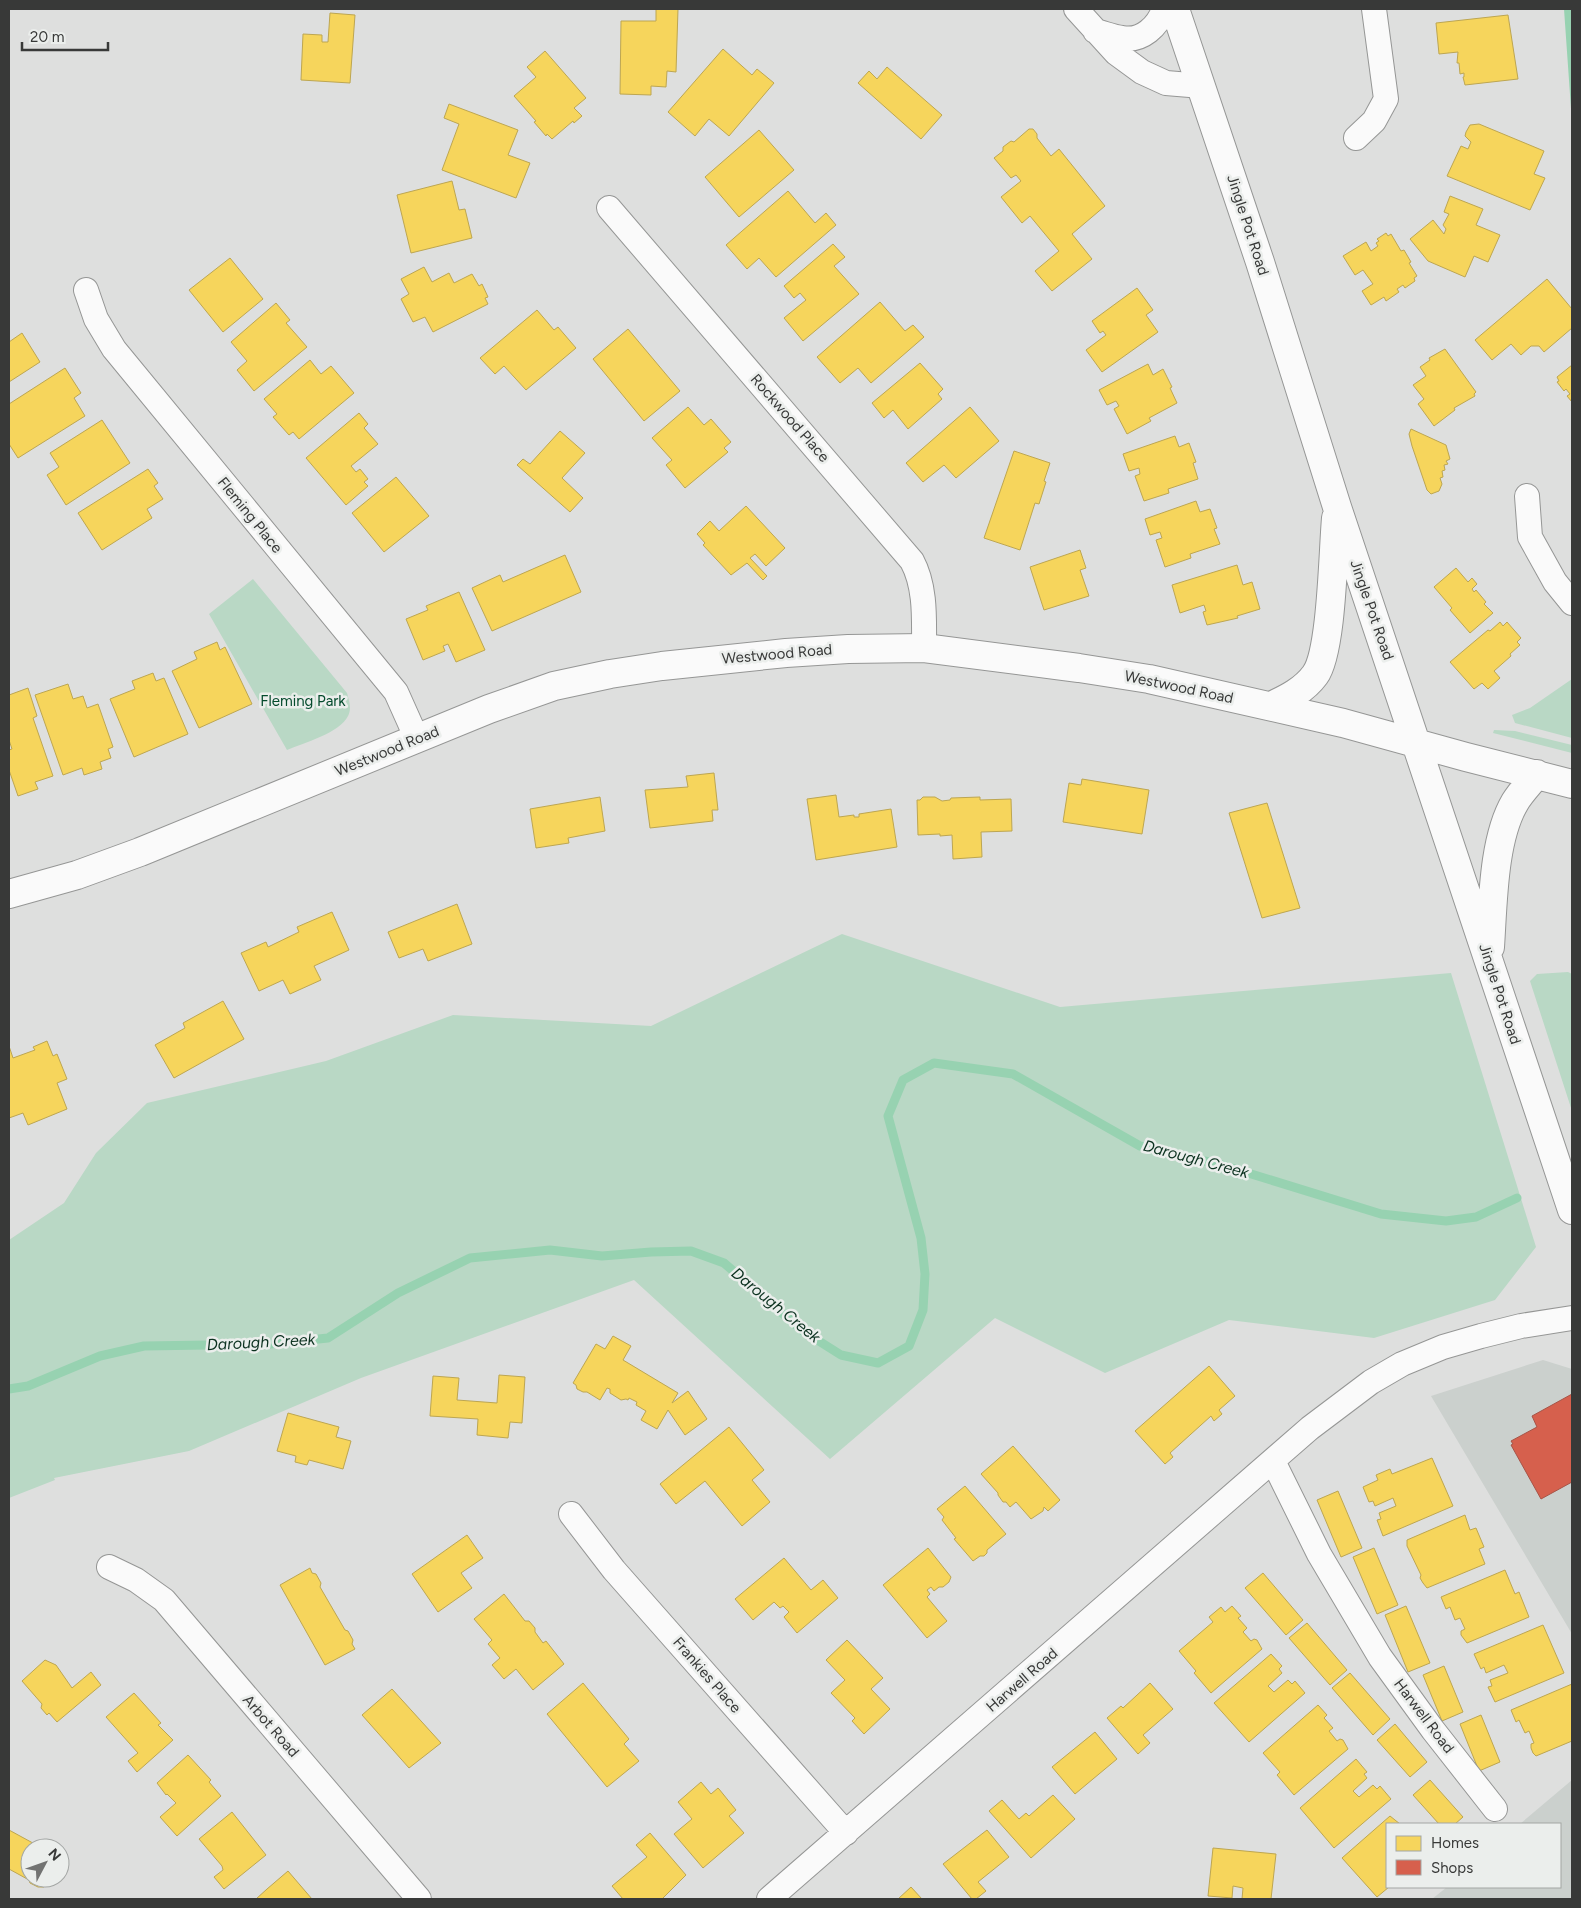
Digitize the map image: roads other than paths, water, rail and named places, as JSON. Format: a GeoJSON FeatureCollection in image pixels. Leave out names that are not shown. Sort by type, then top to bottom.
{"type":"FeatureCollection","features":[{"type":"Feature","properties":{"kind":"street"},"geometry":{"type":"LineString","coordinates":[[1076,9],[1116,53],[1142,72],[1166,83],[1202,86]]}},
{"type":"Feature","properties":{"kind":"street"},"geometry":{"type":"LineString","coordinates":[[1095,30],[1124,39],[1137,37],[1148,32],[1156,24],[1164,9]]}},
{"type":"Feature","properties":{"kind":"street","name":"Jingle Pot Road"},"geometry":{"type":"LineString","coordinates":[[1175,9],[1260,262],[1337,507],[1572,1210]]}},
{"type":"Feature","properties":{"kind":"street"},"geometry":{"type":"LineString","coordinates":[[1356,138],[1374,121],[1386,99],[1374,9]]}},
{"type":"Feature","properties":{"kind":"street","name":"Rockwood Place"},"geometry":{"type":"LineString","coordinates":[[609,208],[912,561],[917,570],[922,589],[924,648]]}},
{"type":"Feature","properties":{"kind":"street","name":"Fleming Place"},"geometry":{"type":"LineString","coordinates":[[86,290],[96,319],[114,349],[396,692],[417,739]]}},
{"type":"Feature","properties":{"kind":"street"},"geometry":{"type":"LineString","coordinates":[[1527,496],[1530,537],[1555,582],[1572,603]]}},
{"type":"Feature","properties":{"kind":"street"},"geometry":{"type":"LineString","coordinates":[[1271,706],[1289,698],[1305,687],[1316,674],[1323,655],[1329,612],[1337,507]]}},
{"type":"Feature","properties":{"kind":"street","name":"Westwood Road"},"geometry":{"type":"LineString","coordinates":[[9,894],[77,875],[140,852],[489,709],[554,686],[610,674],[681,663],[786,652],[924,648],[1079,668],[1140,678],[1343,723],[1572,784]]}},
{"type":"Feature","properties":{"kind":"street"},"geometry":{"type":"LineString","coordinates":[[1489,959],[1496,869],[1504,828],[1515,802],[1537,774]]}},
{"type":"Feature","properties":{"kind":"street","name":"Harwell Road"},"geometry":{"type":"LineString","coordinates":[[769,1899],[1310,1428],[1371,1382],[1402,1364],[1443,1347],[1481,1336],[1572,1318]]}},
{"type":"Feature","properties":{"kind":"street","name":"Harwell Road"},"geometry":{"type":"LineString","coordinates":[[1274,1461],[1320,1554],[1380,1657],[1433,1730],[1495,1809]]}},
{"type":"Feature","properties":{"kind":"street","name":"Frankies Place"},"geometry":{"type":"LineString","coordinates":[[571,1514],[614,1570],[846,1833]]}},
{"type":"Feature","properties":{"kind":"street","name":"Arbot Road"},"geometry":{"type":"LineString","coordinates":[[110,1567],[136,1580],[164,1600],[419,1899]]}},
{"type":"Feature","properties":{"kind":"waterway","name":"Darough Creek"},"geometry":{"type":"LineString","coordinates":[[9,1389],[28,1386],[100,1356],[144,1346],[270,1344],[328,1338],[398,1293],[470,1258],[550,1250],[602,1256],[691,1251],[724,1263],[803,1331],[841,1355],[878,1363],[909,1346],[923,1310],[925,1274],[921,1238],[888,1116],[903,1080],[934,1063],[1013,1074],[1140,1146],[1222,1165],[1381,1214],[1446,1221],[1476,1217],[1517,1198]]}},
{"type":"Feature","properties":{"kind":"park label","name":"Fleming Park"},"geometry":{"type":"Point","coordinates":[303,701]}}]}
